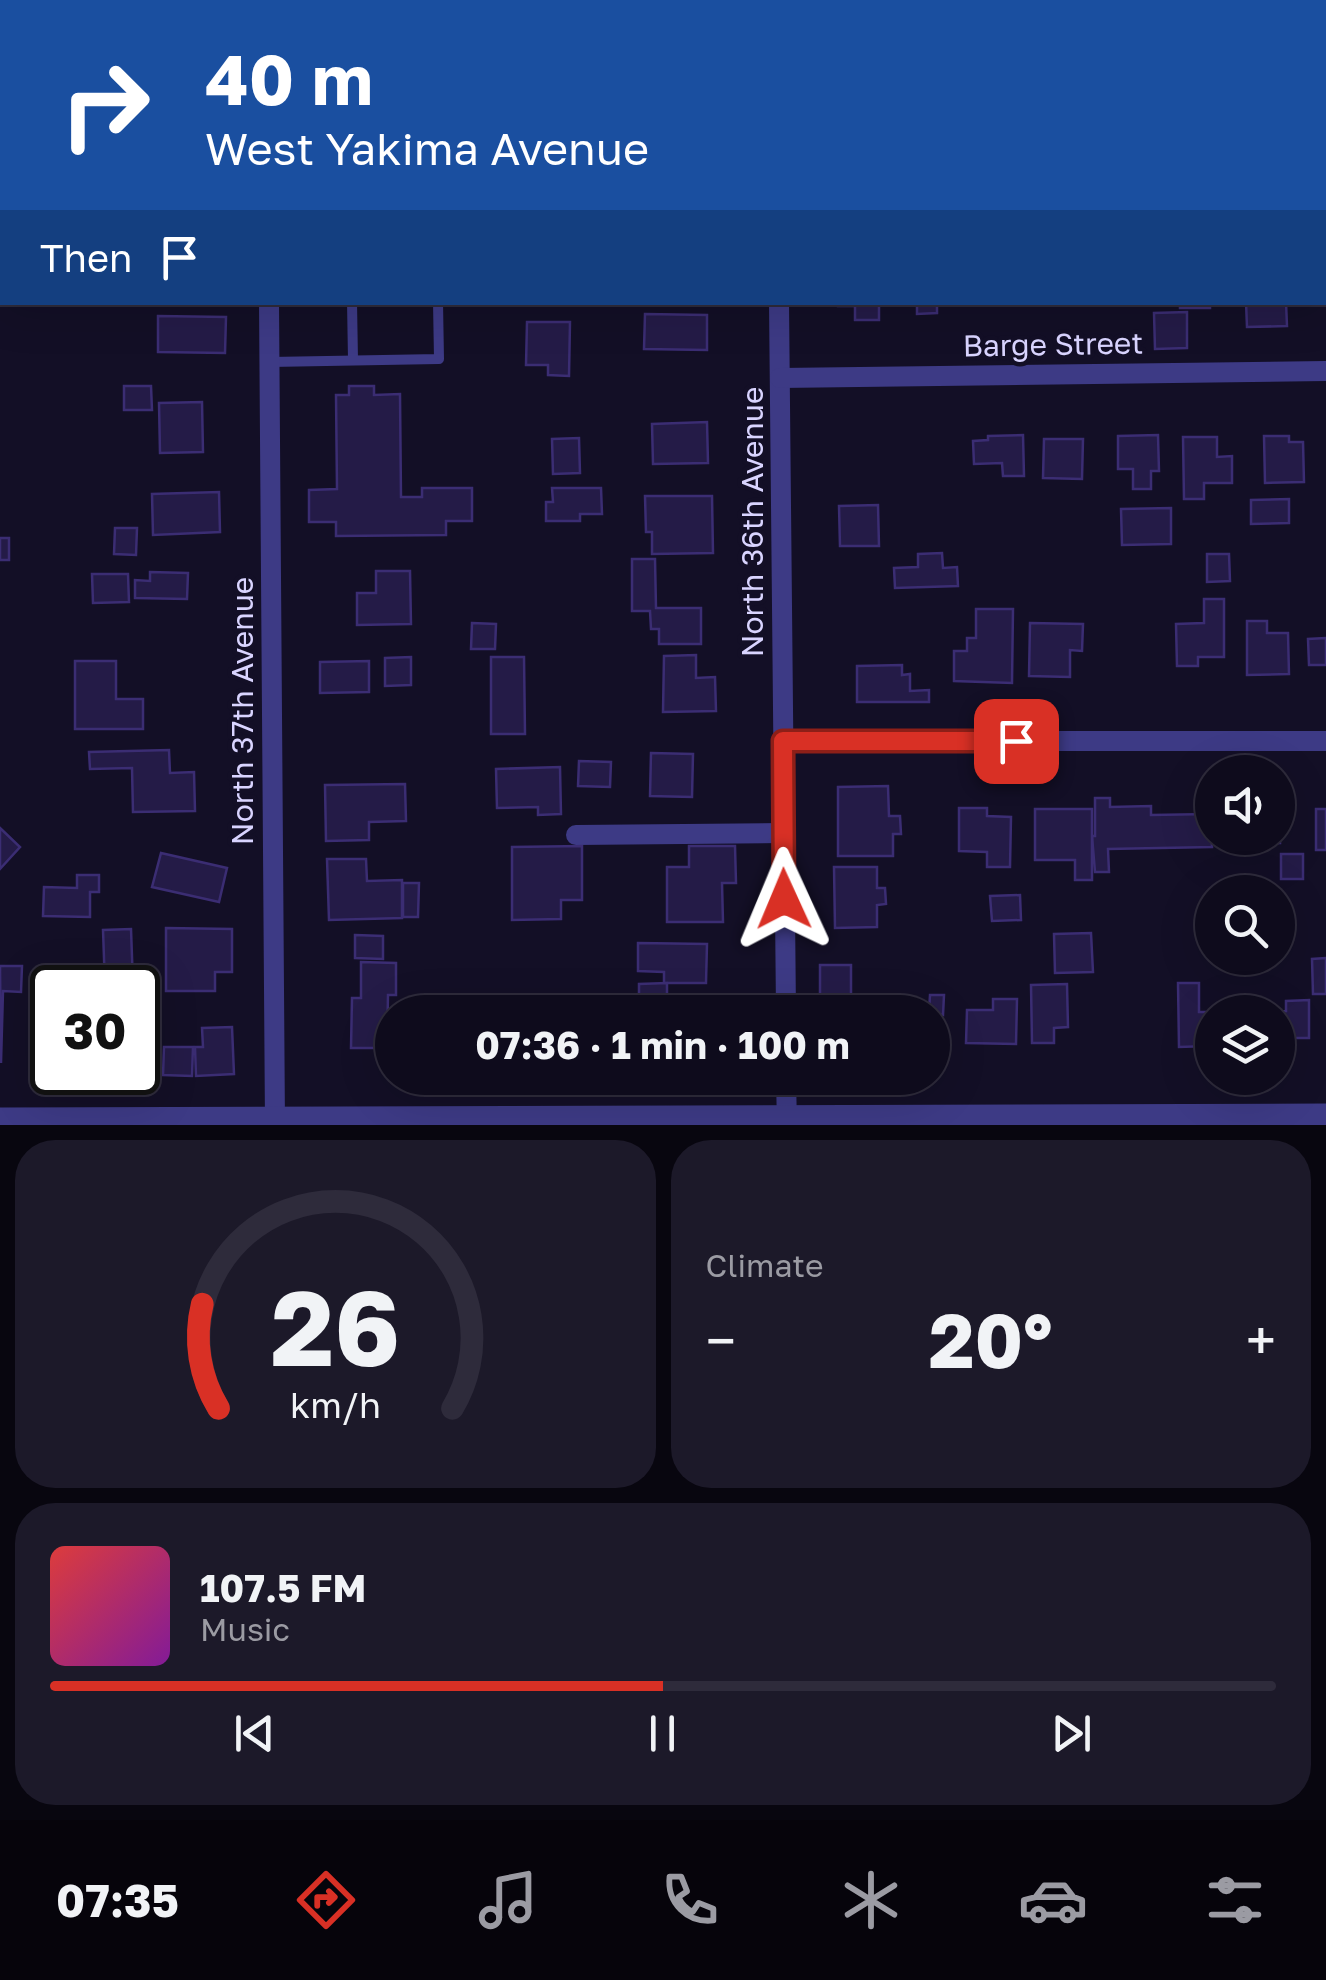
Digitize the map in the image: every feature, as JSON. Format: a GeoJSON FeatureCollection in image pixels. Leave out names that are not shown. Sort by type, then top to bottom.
{"type":"FeatureCollection","features":[{"type":"Feature","properties":{"kind":"street","name":"North 37th Avenue"},"geometry":{"type":"LineString","coordinates":[[269,305],[274,1122]]}},
{"type":"Feature","properties":{"kind":"street","name":"North 36th Avenue"},"geometry":{"type":"LineString","coordinates":[[779,305],[786,995]]}},
{"type":"Feature","properties":{"kind":"street","name":"Barge Street"},"geometry":{"type":"LineString","coordinates":[[780,378],[1326,371]]}},
{"type":"Feature","properties":{"kind":"street"},"geometry":{"type":"LineString","coordinates":[[783,741],[1326,741]]}},
{"type":"Feature","properties":{"kind":"street"},"geometry":{"type":"LineString","coordinates":[[576,836],[783,833]]}},
{"type":"Feature","properties":{"kind":"street"},"geometry":{"type":"LineString","coordinates":[[786,1095],[786,1122]]}},
{"type":"Feature","properties":{"kind":"street"},"geometry":{"type":"LineString","coordinates":[[0,1120],[1165,1121],[1326,1116]]}},
{"type":"Feature","properties":{"kind":"lane"},"geometry":{"type":"LineString","coordinates":[[352,305],[352,360]]}},
{"type":"Feature","properties":{"kind":"lane"},"geometry":{"type":"LineString","coordinates":[[270,362],[439,359],[438,305]]}},
{"type":"Feature","properties":{"kind":"building"},"geometry":{"type":"Polygon","coordinates":[[[879,305],[879,320],[855,320],[855,306],[838,306],[879,305]]]}},
{"type":"Feature","properties":{"kind":"building"},"geometry":{"type":"Polygon","coordinates":[[[917,305],[937,305],[937,313],[917,314],[917,305]]]}},
{"type":"Feature","properties":{"kind":"building"},"geometry":{"type":"Polygon","coordinates":[[[1180,305],[1210,305],[1210,308],[1180,305]]]}},
{"type":"Feature","properties":{"kind":"building"},"geometry":{"type":"Polygon","coordinates":[[[1246,305],[1286,305],[1287,326],[1247,327],[1246,305]]]}},
{"type":"Feature","properties":{"kind":"building"},"geometry":{"type":"Polygon","coordinates":[[[1187,312],[1187,348],[1155,349],[1154,313],[1187,312]]]}},
{"type":"Feature","properties":{"kind":"building"},"geometry":{"type":"Polygon","coordinates":[[[645,314],[707,315],[707,350],[644,349],[645,314]]]}},
{"type":"Feature","properties":{"kind":"building"},"geometry":{"type":"Polygon","coordinates":[[[158,316],[226,317],[225,353],[158,352],[158,316]]]}},
{"type":"Feature","properties":{"kind":"building"},"geometry":{"type":"Polygon","coordinates":[[[527,322],[570,322],[569,376],[548,375],[548,365],[526,365],[527,322]]]}},
{"type":"Feature","properties":{"kind":"building"},"geometry":{"type":"Polygon","coordinates":[[[124,386],[151,386],[152,410],[124,410],[124,386]]]}},
{"type":"Feature","properties":{"kind":"building"},"geometry":{"type":"Polygon","coordinates":[[[349,386],[374,386],[374,395],[400,394],[401,497],[422,497],[422,488],[472,488],[472,521],[446,521],[446,535],[336,536],[336,522],[309,522],[309,490],[337,489],[336,395],[349,395],[349,386]]]}},
{"type":"Feature","properties":{"kind":"building"},"geometry":{"type":"Polygon","coordinates":[[[202,402],[203,452],[160,453],[159,403],[202,402]]]}},
{"type":"Feature","properties":{"kind":"building"},"geometry":{"type":"Polygon","coordinates":[[[707,422],[708,463],[653,464],[652,424],[707,422]]]}},
{"type":"Feature","properties":{"kind":"building"},"geometry":{"type":"Polygon","coordinates":[[[1023,435],[1024,476],[1003,476],[1002,463],[974,464],[973,441],[988,440],[988,436],[1023,435]]]}},
{"type":"Feature","properties":{"kind":"building"},"geometry":{"type":"Polygon","coordinates":[[[1158,435],[1159,471],[1151,471],[1151,489],[1133,489],[1133,469],[1118,469],[1118,436],[1158,435]]]}},
{"type":"Feature","properties":{"kind":"building"},"geometry":{"type":"Polygon","coordinates":[[[1264,436],[1289,436],[1289,442],[1303,442],[1304,482],[1265,483],[1264,436]]]}},
{"type":"Feature","properties":{"kind":"building"},"geometry":{"type":"Polygon","coordinates":[[[1183,437],[1217,437],[1217,457],[1232,456],[1232,483],[1204,483],[1204,499],[1184,499],[1183,437]]]}},
{"type":"Feature","properties":{"kind":"building"},"geometry":{"type":"Polygon","coordinates":[[[579,438],[580,473],[553,474],[552,439],[579,438]]]}},
{"type":"Feature","properties":{"kind":"building"},"geometry":{"type":"Polygon","coordinates":[[[1044,439],[1083,439],[1082,479],[1043,478],[1044,439]]]}},
{"type":"Feature","properties":{"kind":"building"},"geometry":{"type":"Polygon","coordinates":[[[552,488],[601,488],[602,514],[580,514],[580,521],[546,521],[546,502],[553,502],[552,488]]]}},
{"type":"Feature","properties":{"kind":"building"},"geometry":{"type":"Polygon","coordinates":[[[219,492],[220,532],[153,535],[152,494],[219,492]]]}},
{"type":"Feature","properties":{"kind":"building"},"geometry":{"type":"Polygon","coordinates":[[[645,496],[712,496],[713,553],[652,554],[652,532],[646,532],[645,496]]]}},
{"type":"Feature","properties":{"kind":"building"},"geometry":{"type":"Polygon","coordinates":[[[1289,499],[1289,523],[1251,524],[1251,500],[1289,499]]]}},
{"type":"Feature","properties":{"kind":"building"},"geometry":{"type":"Polygon","coordinates":[[[878,505],[879,546],[840,546],[839,506],[878,505]]]}},
{"type":"Feature","properties":{"kind":"building"},"geometry":{"type":"Polygon","coordinates":[[[1171,508],[1171,544],[1122,545],[1121,509],[1171,508]]]}},
{"type":"Feature","properties":{"kind":"building"},"geometry":{"type":"Polygon","coordinates":[[[115,528],[137,528],[136,555],[114,554],[115,528]]]}},
{"type":"Feature","properties":{"kind":"building"},"geometry":{"type":"Polygon","coordinates":[[[0,538],[9,538],[9,560],[0,560],[0,538]]]}},
{"type":"Feature","properties":{"kind":"building"},"geometry":{"type":"Polygon","coordinates":[[[942,553],[943,568],[957,567],[958,586],[895,588],[894,568],[918,567],[918,554],[942,553]]]}},
{"type":"Feature","properties":{"kind":"building"},"geometry":{"type":"Polygon","coordinates":[[[1207,554],[1229,554],[1230,581],[1207,582],[1207,554]]]}},
{"type":"Feature","properties":{"kind":"building"},"geometry":{"type":"Polygon","coordinates":[[[632,559],[655,559],[656,608],[701,608],[701,644],[659,644],[659,629],[651,629],[650,611],[632,611],[632,559]]]}},
{"type":"Feature","properties":{"kind":"building"},"geometry":{"type":"Polygon","coordinates":[[[376,571],[410,571],[411,624],[357,625],[357,593],[376,593],[376,571]]]}},
{"type":"Feature","properties":{"kind":"building"},"geometry":{"type":"Polygon","coordinates":[[[150,572],[188,573],[187,599],[135,598],[135,580],[150,581],[150,572]]]}},
{"type":"Feature","properties":{"kind":"building"},"geometry":{"type":"Polygon","coordinates":[[[92,574],[128,574],[129,602],[93,603],[92,574]]]}},
{"type":"Feature","properties":{"kind":"building"},"geometry":{"type":"Polygon","coordinates":[[[1204,599],[1224,599],[1224,657],[1198,657],[1198,666],[1177,666],[1176,624],[1204,623],[1204,599]]]}},
{"type":"Feature","properties":{"kind":"building"},"geometry":{"type":"Polygon","coordinates":[[[976,609],[1013,609],[1012,683],[954,681],[954,651],[967,651],[967,638],[976,638],[976,609]]]}},
{"type":"Feature","properties":{"kind":"building"},"geometry":{"type":"Polygon","coordinates":[[[1247,621],[1267,621],[1267,633],[1288,633],[1289,674],[1247,675],[1247,621]]]}},
{"type":"Feature","properties":{"kind":"building"},"geometry":{"type":"Polygon","coordinates":[[[472,623],[496,624],[495,649],[471,649],[472,623]]]}},
{"type":"Feature","properties":{"kind":"building"},"geometry":{"type":"Polygon","coordinates":[[[1030,623],[1083,624],[1082,651],[1070,650],[1070,677],[1029,676],[1030,623]]]}},
{"type":"Feature","properties":{"kind":"building"},"geometry":{"type":"Polygon","coordinates":[[[1326,638],[1326,665],[1309,665],[1308,639],[1326,638]]]}},
{"type":"Feature","properties":{"kind":"building"},"geometry":{"type":"Polygon","coordinates":[[[696,655],[696,678],[715,677],[716,711],[663,712],[664,656],[696,655]]]}},
{"type":"Feature","properties":{"kind":"building"},"geometry":{"type":"Polygon","coordinates":[[[411,657],[411,685],[385,686],[385,658],[411,657]]]}},
{"type":"Feature","properties":{"kind":"building"},"geometry":{"type":"Polygon","coordinates":[[[491,657],[524,657],[525,734],[491,734],[491,657]]]}},
{"type":"Feature","properties":{"kind":"building"},"geometry":{"type":"Polygon","coordinates":[[[75,661],[116,661],[116,699],[143,699],[143,729],[75,729],[75,661]]]}},
{"type":"Feature","properties":{"kind":"building"},"geometry":{"type":"Polygon","coordinates":[[[369,661],[369,692],[320,693],[320,662],[369,661]]]}},
{"type":"Feature","properties":{"kind":"building"},"geometry":{"type":"Polygon","coordinates":[[[902,665],[902,675],[910,674],[910,691],[929,690],[929,702],[857,702],[857,666],[902,665]]]}},
{"type":"Feature","properties":{"kind":"building"},"geometry":{"type":"Polygon","coordinates":[[[169,750],[170,773],[194,772],[195,811],[133,812],[132,768],[90,769],[89,752],[169,750]]]}},
{"type":"Feature","properties":{"kind":"building"},"geometry":{"type":"Polygon","coordinates":[[[651,753],[693,754],[692,797],[650,796],[651,753]]]}},
{"type":"Feature","properties":{"kind":"building"},"geometry":{"type":"Polygon","coordinates":[[[579,761],[611,762],[610,787],[578,786],[579,761]]]}},
{"type":"Feature","properties":{"kind":"building"},"geometry":{"type":"Polygon","coordinates":[[[560,767],[561,814],[538,815],[538,807],[497,808],[496,769],[560,767]]]}},
{"type":"Feature","properties":{"kind":"building"},"geometry":{"type":"Polygon","coordinates":[[[405,784],[406,821],[369,822],[369,840],[326,841],[325,785],[405,784]]]}},
{"type":"Feature","properties":{"kind":"building"},"geometry":{"type":"Polygon","coordinates":[[[888,786],[889,816],[900,816],[901,834],[893,834],[893,856],[838,856],[838,787],[888,786]]]}},
{"type":"Feature","properties":{"kind":"building"},"geometry":{"type":"Polygon","coordinates":[[[1095,798],[1110,798],[1110,807],[1151,806],[1151,815],[1195,814],[1195,847],[1108,849],[1109,872],[1095,872],[1095,798]]]}},
{"type":"Feature","properties":{"kind":"building"},"geometry":{"type":"Polygon","coordinates":[[[959,808],[987,808],[987,816],[1011,817],[1010,867],[987,867],[987,852],[959,851],[959,808]]]}},
{"type":"Feature","properties":{"kind":"building"},"geometry":{"type":"Polygon","coordinates":[[[1035,809],[1092,809],[1092,880],[1075,880],[1075,860],[1035,860],[1035,809]]]}},
{"type":"Feature","properties":{"kind":"building"},"geometry":{"type":"Polygon","coordinates":[[[1316,809],[1326,809],[1326,850],[1316,850],[1316,809]]]}},
{"type":"Feature","properties":{"kind":"building"},"geometry":{"type":"Polygon","coordinates":[[[0,828],[20,847],[0,869],[0,828]]]}},
{"type":"Feature","properties":{"kind":"building"},"geometry":{"type":"Polygon","coordinates":[[[582,846],[582,900],[561,900],[561,919],[512,920],[512,847],[582,846]]]}},
{"type":"Feature","properties":{"kind":"building"},"geometry":{"type":"Polygon","coordinates":[[[689,846],[735,846],[736,883],[722,883],[723,922],[667,922],[667,867],[689,867],[689,846]]]}},
{"type":"Feature","properties":{"kind":"building"},"geometry":{"type":"Polygon","coordinates":[[[161,853],[227,868],[219,902],[152,887],[161,853]]]}},
{"type":"Feature","properties":{"kind":"building"},"geometry":{"type":"Polygon","coordinates":[[[1303,854],[1303,879],[1281,875],[1281,855],[1303,854]]]}},
{"type":"Feature","properties":{"kind":"building"},"geometry":{"type":"Polygon","coordinates":[[[327,859],[366,859],[367,881],[402,880],[402,918],[329,920],[327,859]]]}},
{"type":"Feature","properties":{"kind":"building"},"geometry":{"type":"Polygon","coordinates":[[[834,867],[877,867],[877,888],[885,888],[886,904],[877,905],[877,927],[835,928],[834,867]]]}},
{"type":"Feature","properties":{"kind":"building"},"geometry":{"type":"Polygon","coordinates":[[[77,875],[99,875],[99,892],[90,892],[90,917],[43,916],[44,887],[77,888],[77,875]]]}},
{"type":"Feature","properties":{"kind":"building"},"geometry":{"type":"Polygon","coordinates":[[[403,883],[419,883],[418,917],[403,917],[403,883]]]}},
{"type":"Feature","properties":{"kind":"building"},"geometry":{"type":"Polygon","coordinates":[[[1020,895],[1021,920],[992,921],[990,896],[1020,895]]]}},
{"type":"Feature","properties":{"kind":"building"},"geometry":{"type":"Polygon","coordinates":[[[166,928],[232,929],[232,972],[215,972],[215,991],[166,991],[166,928]]]}},
{"type":"Feature","properties":{"kind":"building"},"geometry":{"type":"Polygon","coordinates":[[[131,929],[132,965],[104,965],[103,930],[131,929]]]}},
{"type":"Feature","properties":{"kind":"building"},"geometry":{"type":"Polygon","coordinates":[[[1091,933],[1093,972],[1055,973],[1054,934],[1091,933]]]}},
{"type":"Feature","properties":{"kind":"building"},"geometry":{"type":"Polygon","coordinates":[[[355,935],[383,936],[383,959],[355,958],[355,935]]]}},
{"type":"Feature","properties":{"kind":"building"},"geometry":{"type":"Polygon","coordinates":[[[638,943],[707,944],[706,983],[664,983],[664,972],[638,971],[638,943]]]}},
{"type":"Feature","properties":{"kind":"building"},"geometry":{"type":"Polygon","coordinates":[[[1326,958],[1326,994],[1313,994],[1312,959],[1326,958]]]}},
{"type":"Feature","properties":{"kind":"building"},"geometry":{"type":"Polygon","coordinates":[[[361,962],[396,963],[396,995],[375,995],[375,1048],[351,1048],[352,998],[361,998],[361,962]]]}},
{"type":"Feature","properties":{"kind":"building"},"geometry":{"type":"Polygon","coordinates":[[[820,965],[851,965],[851,995],[820,995],[820,965]]]}},
{"type":"Feature","properties":{"kind":"building"},"geometry":{"type":"Polygon","coordinates":[[[0,966],[22,966],[21,992],[3,991],[1,1063],[0,966]]]}},
{"type":"Feature","properties":{"kind":"building"},"geometry":{"type":"Polygon","coordinates":[[[667,983],[667,995],[639,995],[639,984],[667,983]]]}},
{"type":"Feature","properties":{"kind":"building"},"geometry":{"type":"Polygon","coordinates":[[[1178,983],[1199,983],[1199,995],[1195,995],[1195,1046],[1179,1047],[1178,983]]]}},
{"type":"Feature","properties":{"kind":"building"},"geometry":{"type":"Polygon","coordinates":[[[1067,984],[1068,1027],[1054,1028],[1054,1043],[1032,1043],[1031,985],[1067,984]]]}},
{"type":"Feature","properties":{"kind":"building"},"geometry":{"type":"Polygon","coordinates":[[[993,999],[1017,999],[1016,1044],[966,1043],[967,1010],[993,1010],[993,999]]]}},
{"type":"Feature","properties":{"kind":"building"},"geometry":{"type":"Polygon","coordinates":[[[1309,1000],[1309,1038],[1295,1038],[1295,1001],[1309,1000]]]}},
{"type":"Feature","properties":{"kind":"building"},"geometry":{"type":"Polygon","coordinates":[[[232,1027],[234,1074],[196,1076],[195,1047],[203,1047],[202,1028],[232,1027]]]}},
{"type":"Feature","properties":{"kind":"building"},"geometry":{"type":"Polygon","coordinates":[[[164,1047],[193,1047],[192,1076],[163,1075],[164,1047]]]}},
{"type":"Feature","properties":{"kind":"route"},"geometry":{"type":"LineString","coordinates":[[784,899],[783,741],[1016,741]]}}]}
